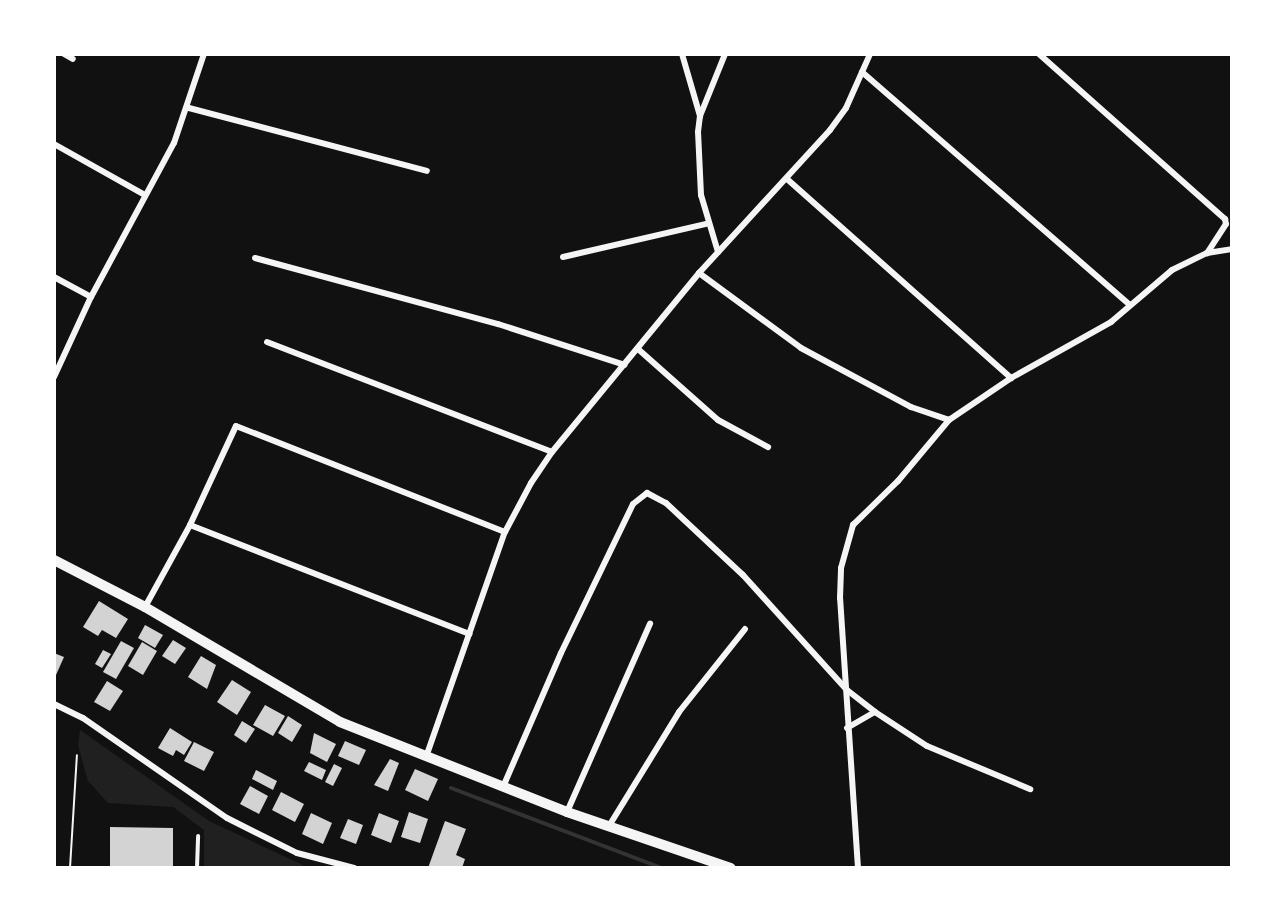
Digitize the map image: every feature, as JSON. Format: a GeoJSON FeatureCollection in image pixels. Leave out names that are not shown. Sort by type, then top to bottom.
{"type":"FeatureCollection","features":[{"type":"Feature","properties":{"kind":"main road"},"geometry":{"type":"LineString","coordinates":[[54,560],[145,607],[319,711],[425,758],[503,788],[731,868]]}},
{"type":"Feature","properties":{"kind":"street"},"geometry":{"type":"LineString","coordinates":[[64,54],[73,58]]}},
{"type":"Feature","properties":{"kind":"street"},"geometry":{"type":"LineString","coordinates":[[54,377],[91,297],[189,108],[204,54]]}},
{"type":"Feature","properties":{"kind":"street"},"geometry":{"type":"LineString","coordinates":[[682,54],[700,116]]}},
{"type":"Feature","properties":{"kind":"street"},"geometry":{"type":"LineString","coordinates":[[718,252],[706,224],[698,162],[700,116],[724,54]]}},
{"type":"Feature","properties":{"kind":"street"},"geometry":{"type":"LineString","coordinates":[[425,758],[505,532],[552,452],[699,273],[788,179],[830,130],[870,54]]}},
{"type":"Feature","properties":{"kind":"street"},"geometry":{"type":"LineString","coordinates":[[1039,54],[1225,219],[1226,224],[1207,253]]}},
{"type":"Feature","properties":{"kind":"street"},"geometry":{"type":"LineString","coordinates":[[862,72],[1131,305]]}},
{"type":"Feature","properties":{"kind":"street"},"geometry":{"type":"LineString","coordinates":[[189,108],[427,171]]}},
{"type":"Feature","properties":{"kind":"street"},"geometry":{"type":"LineString","coordinates":[[54,144],[145,195]]}},
{"type":"Feature","properties":{"kind":"street"},"geometry":{"type":"LineString","coordinates":[[788,179],[1011,378]]}},
{"type":"Feature","properties":{"kind":"street"},"geometry":{"type":"LineString","coordinates":[[563,257],[706,224]]}},
{"type":"Feature","properties":{"kind":"street"},"geometry":{"type":"LineString","coordinates":[[858,868],[847,728],[848,690],[841,614],[841,568],[853,525],[898,481],[949,420],[1011,378],[1111,322],[1160,278],[1207,253],[1232,249]]}},
{"type":"Feature","properties":{"kind":"street"},"geometry":{"type":"LineString","coordinates":[[255,258],[498,324],[625,365]]}},
{"type":"Feature","properties":{"kind":"street"},"geometry":{"type":"LineString","coordinates":[[699,273],[801,348],[911,407],[949,420]]}},
{"type":"Feature","properties":{"kind":"street"},"geometry":{"type":"LineString","coordinates":[[54,277],[91,297]]}},
{"type":"Feature","properties":{"kind":"street"},"geometry":{"type":"LineString","coordinates":[[267,342],[552,452]]}},
{"type":"Feature","properties":{"kind":"street"},"geometry":{"type":"LineString","coordinates":[[638,349],[718,420],[768,447]]}},
{"type":"Feature","properties":{"kind":"street"},"geometry":{"type":"LineString","coordinates":[[145,607],[190,525],[236,426],[505,532]]}},
{"type":"Feature","properties":{"kind":"street"},"geometry":{"type":"LineString","coordinates":[[503,788],[561,653],[633,504],[648,493],[666,502],[743,575],[848,690],[875,712],[943,754],[1030,789]]}},
{"type":"Feature","properties":{"kind":"street"},"geometry":{"type":"LineString","coordinates":[[190,525],[469,634]]}},
{"type":"Feature","properties":{"kind":"street"},"geometry":{"type":"LineString","coordinates":[[567,812],[650,624]]}},
{"type":"Feature","properties":{"kind":"street"},"geometry":{"type":"LineString","coordinates":[[609,826],[679,712],[745,629]]}},
{"type":"Feature","properties":{"kind":"street"},"geometry":{"type":"LineString","coordinates":[[54,704],[83,718],[227,818],[297,853],[354,868]]}},
{"type":"Feature","properties":{"kind":"street"},"geometry":{"type":"LineString","coordinates":[[847,728],[875,712]]}},
{"type":"Feature","properties":{"kind":"lane"},"geometry":{"type":"LineString","coordinates":[[198,836],[198,868]]}},
{"type":"Feature","properties":{"kind":"path"},"geometry":{"type":"LineString","coordinates":[[70,868],[76,754]]}},
{"type":"Feature","properties":{"kind":"shaded area"},"geometry":{"type":"Polygon","coordinates":[[[80,730],[209,821],[309,868],[204,868],[204,830],[173,807],[108,803],[88,781],[78,745],[80,730]]]}},
{"type":"Feature","properties":{"kind":"building"},"geometry":{"type":"Polygon","coordinates":[[[99,601],[128,619],[116,638],[102,630],[98,636],[83,627],[99,601]]]}},
{"type":"Feature","properties":{"kind":"building"},"geometry":{"type":"Polygon","coordinates":[[[145,625],[163,635],[155,648],[138,638],[145,625]]]}},
{"type":"Feature","properties":{"kind":"building"},"geometry":{"type":"Polygon","coordinates":[[[173,640],[186,648],[175,664],[162,656],[173,640]]]}},
{"type":"Feature","properties":{"kind":"building"},"geometry":{"type":"Polygon","coordinates":[[[121,641],[134,648],[116,679],[103,672],[121,641]]]}},
{"type":"Feature","properties":{"kind":"building"},"geometry":{"type":"Polygon","coordinates":[[[142,642],[157,651],[143,675],[128,666],[142,642]]]}},
{"type":"Feature","properties":{"kind":"building"},"geometry":{"type":"Polygon","coordinates":[[[103,650],[111,654],[102,668],[95,664],[103,650]]]}},
{"type":"Feature","properties":{"kind":"building"},"geometry":{"type":"Polygon","coordinates":[[[54,653],[64,657],[56,675],[54,674],[54,653]]]}},
{"type":"Feature","properties":{"kind":"building"},"geometry":{"type":"Polygon","coordinates":[[[201,656],[216,665],[207,689],[188,677],[201,656]]]}},
{"type":"Feature","properties":{"kind":"building"},"geometry":{"type":"Polygon","coordinates":[[[232,680],[251,692],[237,715],[217,702],[232,680]]]}},
{"type":"Feature","properties":{"kind":"building"},"geometry":{"type":"Polygon","coordinates":[[[107,681],[123,691],[110,711],[94,702],[107,681]]]}},
{"type":"Feature","properties":{"kind":"building"},"geometry":{"type":"Polygon","coordinates":[[[265,705],[285,716],[273,736],[253,725],[265,705]]]}},
{"type":"Feature","properties":{"kind":"building"},"geometry":{"type":"Polygon","coordinates":[[[288,716],[302,725],[292,742],[278,733],[288,716]]]}},
{"type":"Feature","properties":{"kind":"building"},"geometry":{"type":"Polygon","coordinates":[[[242,721],[255,729],[246,743],[234,735],[242,721]]]}},
{"type":"Feature","properties":{"kind":"building"},"geometry":{"type":"Polygon","coordinates":[[[170,728],[192,742],[184,755],[176,750],[173,756],[158,748],[170,728]]]}},
{"type":"Feature","properties":{"kind":"building"},"geometry":{"type":"Polygon","coordinates":[[[314,733],[336,744],[327,762],[310,753],[314,733]]]}},
{"type":"Feature","properties":{"kind":"building"},"geometry":{"type":"Polygon","coordinates":[[[345,741],[366,750],[359,765],[338,756],[345,741]]]}},
{"type":"Feature","properties":{"kind":"building"},"geometry":{"type":"Polygon","coordinates":[[[194,742],[214,752],[204,771],[184,761],[194,742]]]}},
{"type":"Feature","properties":{"kind":"building"},"geometry":{"type":"Polygon","coordinates":[[[390,759],[399,763],[388,791],[374,785],[390,759]]]}},
{"type":"Feature","properties":{"kind":"building"},"geometry":{"type":"Polygon","coordinates":[[[309,762],[326,770],[322,780],[304,771],[309,762]]]}},
{"type":"Feature","properties":{"kind":"building"},"geometry":{"type":"Polygon","coordinates":[[[334,764],[342,768],[333,786],[325,782],[334,764]]]}},
{"type":"Feature","properties":{"kind":"building"},"geometry":{"type":"Polygon","coordinates":[[[415,769],[438,779],[428,801],[405,790],[415,769]]]}},
{"type":"Feature","properties":{"kind":"building"},"geometry":{"type":"Polygon","coordinates":[[[256,770],[277,781],[273,790],[252,779],[256,770]]]}},
{"type":"Feature","properties":{"kind":"building"},"geometry":{"type":"Polygon","coordinates":[[[250,786],[268,796],[259,814],[240,804],[250,786]]]}},
{"type":"Feature","properties":{"kind":"building"},"geometry":{"type":"Polygon","coordinates":[[[281,792],[304,804],[295,822],[272,810],[281,792]]]}},
{"type":"Feature","properties":{"kind":"building"},"geometry":{"type":"Polygon","coordinates":[[[409,812],[428,819],[420,843],[401,837],[409,812]]]}},
{"type":"Feature","properties":{"kind":"building"},"geometry":{"type":"Polygon","coordinates":[[[311,813],[332,823],[323,844],[302,834],[311,813]]]}},
{"type":"Feature","properties":{"kind":"building"},"geometry":{"type":"Polygon","coordinates":[[[379,813],[399,821],[391,843],[371,835],[379,813]]]}},
{"type":"Feature","properties":{"kind":"building"},"geometry":{"type":"Polygon","coordinates":[[[348,819],[363,825],[356,844],[340,838],[348,819]]]}},
{"type":"Feature","properties":{"kind":"building"},"geometry":{"type":"Polygon","coordinates":[[[445,821],[466,829],[456,855],[465,859],[462,868],[428,868],[445,821]]]}},
{"type":"Feature","properties":{"kind":"building"},"geometry":{"type":"Polygon","coordinates":[[[110,827],[173,828],[173,868],[110,868],[110,827]]]}},
{"type":"Feature","properties":{"kind":"waterway"},"geometry":{"type":"LineString","coordinates":[[451,788],[662,868]]}}]}
